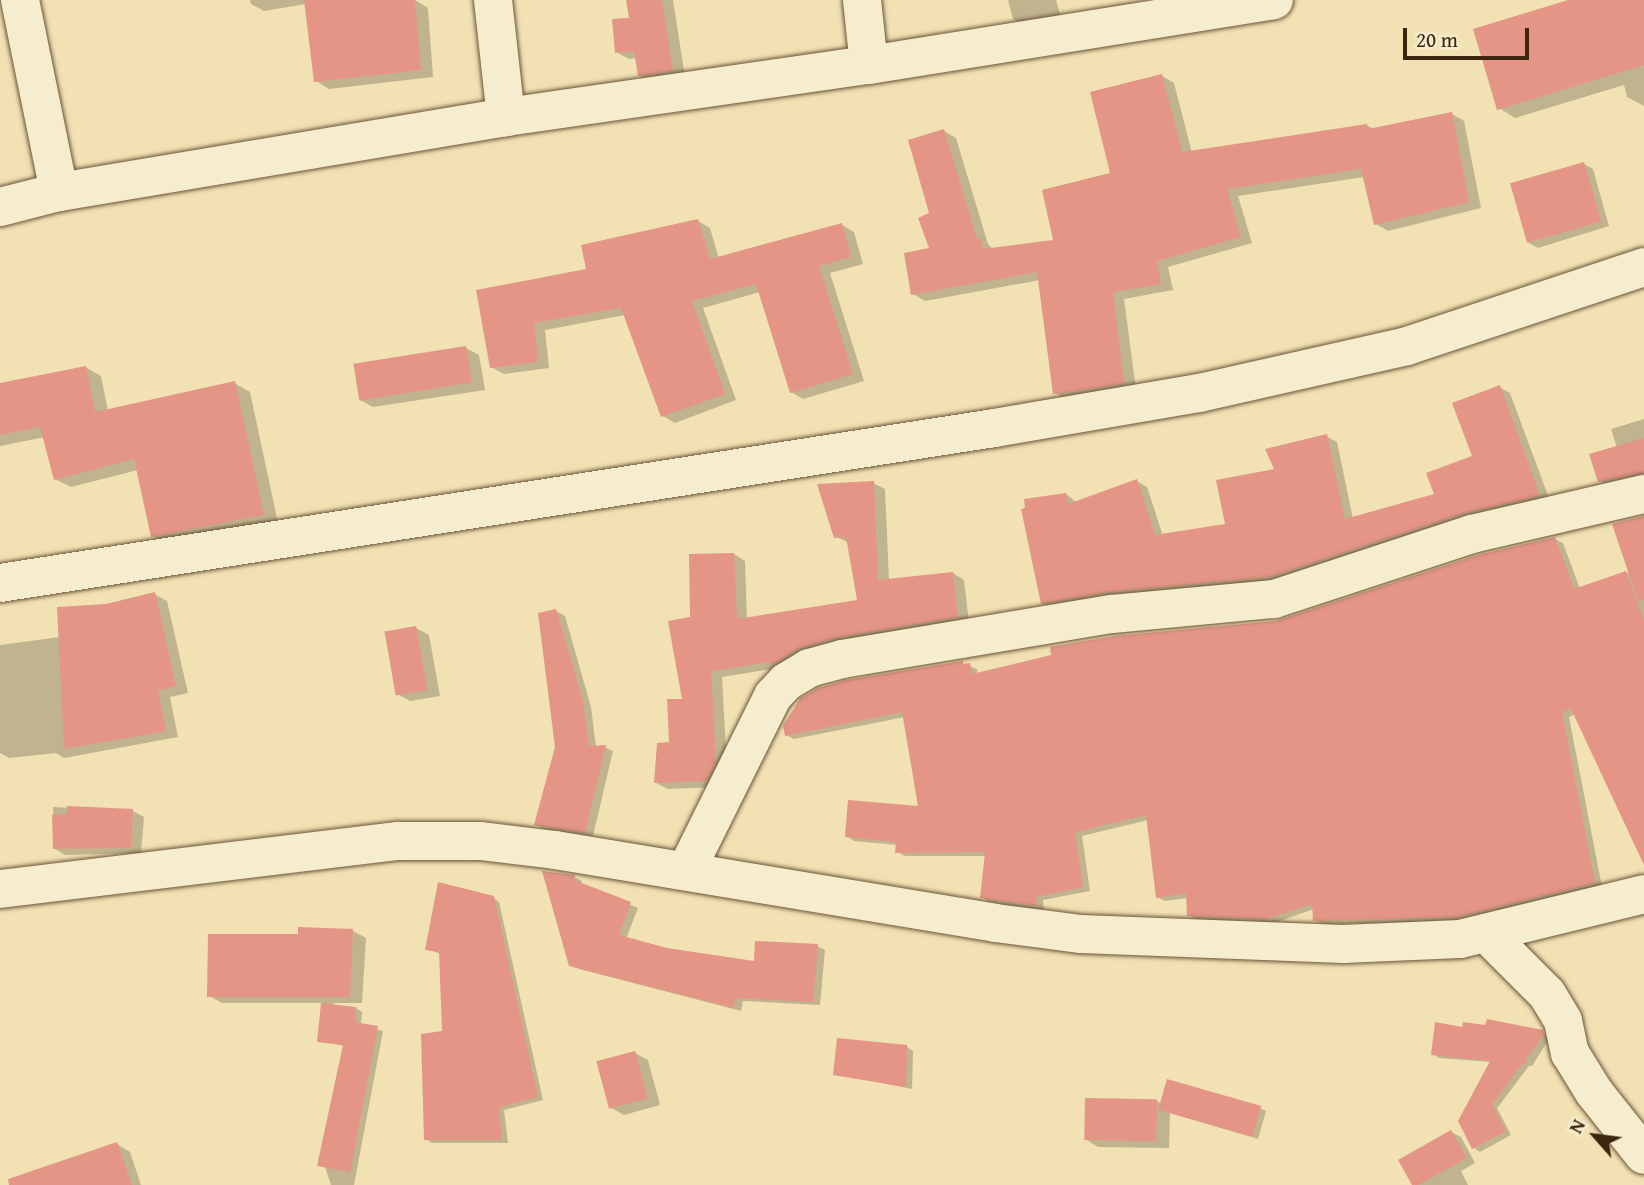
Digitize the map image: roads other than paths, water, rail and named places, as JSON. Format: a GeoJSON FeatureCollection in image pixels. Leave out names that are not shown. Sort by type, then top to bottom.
{"type":"FeatureCollection","features":[{"type":"Feature","properties":{"kind":"street"},"geometry":{"type":"LineString","coordinates":[[20,0],[59,192]]}},
{"type":"Feature","properties":{"kind":"street"},"geometry":{"type":"LineString","coordinates":[[493,0],[506,117]]}},
{"type":"Feature","properties":{"kind":"street"},"geometry":{"type":"LineString","coordinates":[[862,0],[869,65]]}},
{"type":"Feature","properties":{"kind":"street"},"geometry":{"type":"LineString","coordinates":[[0,207],[59,192],[506,117],[869,65],[1257,2]]}},
{"type":"Feature","properties":{"kind":"street"},"geometry":{"type":"LineString","coordinates":[[0,583],[994,428],[1199,393],[1407,346],[1644,267]]}},
{"type":"Feature","properties":{"kind":"street"},"geometry":{"type":"LineString","coordinates":[[687,872],[773,696],[786,682],[809,668],[842,659],[1112,614],[1274,599],[1472,534],[1644,494]]}},
{"type":"Feature","properties":{"kind":"street"},"geometry":{"type":"LineString","coordinates":[[0,889],[398,841],[480,841],[995,923],[1082,934],[1343,944],[1460,939],[1644,894]]}},
{"type":"Feature","properties":{"kind":"street"},"geometry":{"type":"LineString","coordinates":[[1486,933],[1547,993],[1563,1021],[1570,1053],[1594,1092],[1644,1155]]}}]}
